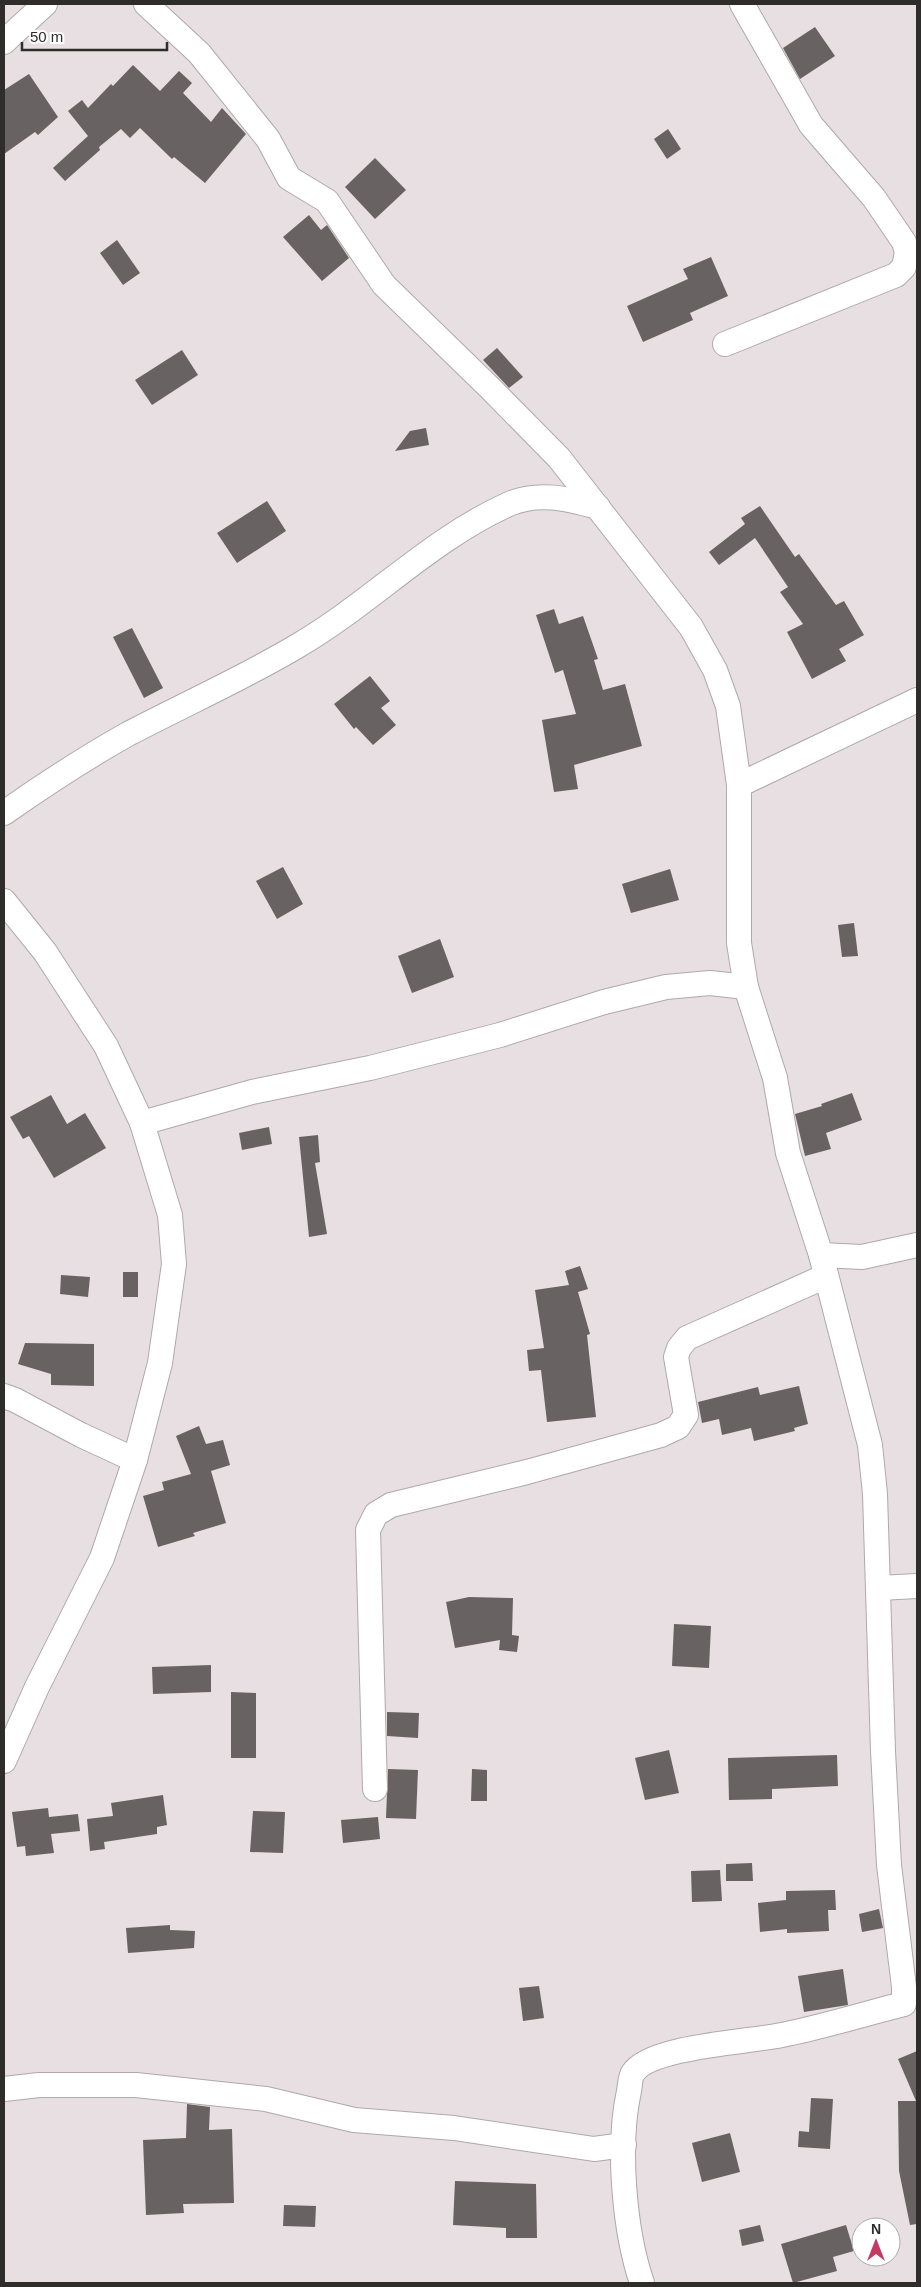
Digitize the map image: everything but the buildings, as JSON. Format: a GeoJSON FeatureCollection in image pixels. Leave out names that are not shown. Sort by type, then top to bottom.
{"type":"FeatureCollection","features":[{"type":"Feature","properties":{"kind":"street"},"geometry":{"type":"LineString","coordinates":[[4,42],[45,4]]}},
{"type":"Feature","properties":{"kind":"street"},"geometry":{"type":"LineString","coordinates":[[146,4],[199,53],[268,139],[289,178],[327,201],[384,285],[559,458],[691,627],[715,670],[728,706],[739,785],[739,943],[746,987],[775,1078],[788,1153],[824,1266],[870,1446],[875,1494],[888,1856],[904,1987],[910,2002],[781,2035],[722,2043],[649,2060],[633,2073],[626,2101],[624,2145],[627,2215],[642,2283]]}},
{"type":"Feature","properties":{"kind":"street"},"geometry":{"type":"LineString","coordinates":[[742,4],[811,125],[874,198],[904,242],[917,281]]}},
{"type":"Feature","properties":{"kind":"street"},"geometry":{"type":"LineString","coordinates":[[725,344],[896,276],[904,267],[907,252]]}},
{"type":"Feature","properties":{"kind":"street"},"geometry":{"type":"LineString","coordinates":[[4,813],[47,783],[128,735],[300,644],[384,586],[429,550],[511,503],[542,496],[566,499],[598,507]]}},
{"type":"Feature","properties":{"kind":"street"},"geometry":{"type":"LineString","coordinates":[[739,785],[917,700]]}},
{"type":"Feature","properties":{"kind":"street"},"geometry":{"type":"LineString","coordinates":[[4,901],[45,952],[106,1046],[142,1123],[170,1215],[174,1264],[160,1363],[135,1460],[102,1558],[37,1687],[4,1761]]}},
{"type":"Feature","properties":{"kind":"street"},"geometry":{"type":"LineString","coordinates":[[142,1123],[252,1092],[370,1068],[500,1035],[604,1002],[666,987],[710,983],[746,987]]}},
{"type":"Feature","properties":{"kind":"street"},"geometry":{"type":"LineString","coordinates":[[375,1789],[368,1530],[376,1514],[390,1505],[527,1472],[661,1435],[678,1426],[686,1415],[676,1358],[679,1348],[687,1338],[824,1266],[917,1245]]}},
{"type":"Feature","properties":{"kind":"street"},"geometry":{"type":"LineString","coordinates":[[4,1396],[135,1460]]}},
{"type":"Feature","properties":{"kind":"street"},"geometry":{"type":"LineString","coordinates":[[879,1588],[917,1586]]}},
{"type":"Feature","properties":{"kind":"street"},"geometry":{"type":"LineString","coordinates":[[4,2089],[38,2085],[136,2085],[266,2099],[354,2120],[454,2128],[594,2149],[624,2145]]}}]}
